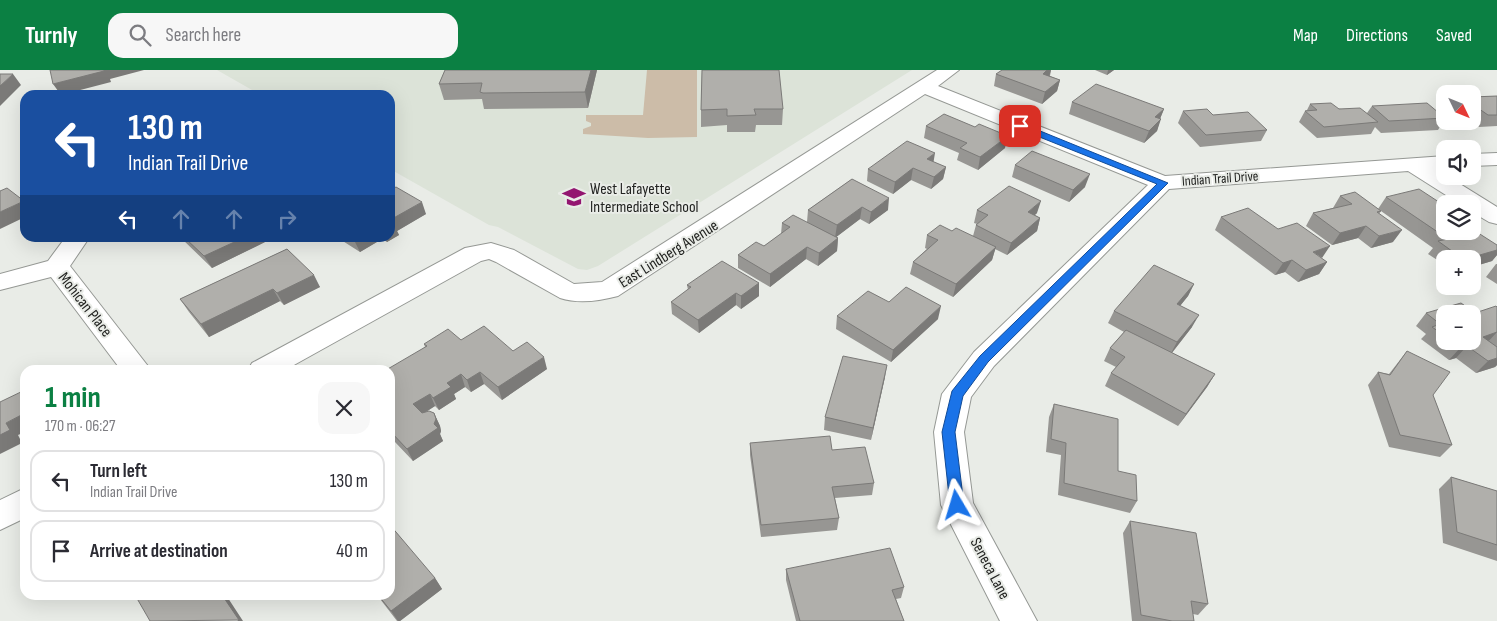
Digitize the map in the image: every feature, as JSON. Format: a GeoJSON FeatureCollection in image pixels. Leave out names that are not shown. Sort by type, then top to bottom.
{"type":"FeatureCollection","features":[{"type":"Feature","properties":{"kind":"street","name":"East Lindberg Avenue"},"geometry":{"type":"LineString","coordinates":[[271,365],[474,254],[491,251],[506,256],[569,292],[590,293],[609,290],[620,285],[950,70]]}},
{"type":"Feature","properties":{"kind":"street","name":"Indian Trail Drive"},"geometry":{"type":"LineString","coordinates":[[924,87],[1163,183],[1436,163]]}},
{"type":"Feature","properties":{"kind":"street"},"geometry":{"type":"LineString","coordinates":[[1481,159],[1497,158]]}},
{"type":"Feature","properties":{"kind":"street"},"geometry":{"type":"LineString","coordinates":[[1412,164],[1497,216]]}},
{"type":"Feature","properties":{"kind":"street","name":"Seneca Lane"},"geometry":{"type":"LineString","coordinates":[[1019,621],[957,505],[949,432],[957,394],[984,359],[1163,183]]}},
{"type":"Feature","properties":{"kind":"street","name":"Mohican Place"},"geometry":{"type":"LineString","coordinates":[[74,242],[56,266],[133,365]]}},
{"type":"Feature","properties":{"kind":"street"},"geometry":{"type":"LineString","coordinates":[[0,282],[56,266]]}},
{"type":"Feature","properties":{"kind":"street"},"geometry":{"type":"LineString","coordinates":[[0,516],[20,505]]}},
{"type":"Feature","properties":{"kind":"shaded area","name":"West Lafayette Intermediate School"},"geometry":{"type":"Polygon","coordinates":[[[217,70],[912,70],[598,266],[587,270],[578,269],[498,227],[489,225],[395,172],[395,90],[252,90],[217,70]]]}},
{"type":"Feature","properties":{"kind":"shaded area"},"geometry":{"type":"Polygon","coordinates":[[[647,70],[697,70],[697,137],[648,138],[583,134],[583,129],[591,126],[591,123],[586,121],[586,115],[643,115],[647,70]]]}},
{"type":"Feature","properties":{"kind":"building"},"geometry":{"type":"Polygon","coordinates":[[[50,70],[104,70],[104,71],[53,84],[50,70]]]}},
{"type":"Feature","properties":{"kind":"building"},"geometry":{"type":"Polygon","coordinates":[[[445,70],[591,70],[585,92],[483,93],[480,92],[482,83],[439,84],[445,70]]]}},
{"type":"Feature","properties":{"kind":"building"},"geometry":{"type":"Polygon","coordinates":[[[702,70],[779,70],[783,109],[754,109],[756,115],[727,116],[727,109],[701,110],[702,70]]]}},
{"type":"Feature","properties":{"kind":"building"},"geometry":{"type":"Polygon","coordinates":[[[1002,70],[1047,70],[1043,74],[1060,80],[1045,92],[996,74],[1002,70]]]}},
{"type":"Feature","properties":{"kind":"building"},"geometry":{"type":"Polygon","coordinates":[[[0,74],[13,74],[0,86],[0,74]]]}},
{"type":"Feature","properties":{"kind":"building"},"geometry":{"type":"Polygon","coordinates":[[[1096,84],[1164,109],[1155,117],[1161,119],[1149,131],[1072,102],[1096,84]]]}},
{"type":"Feature","properties":{"kind":"building"},"geometry":{"type":"Polygon","coordinates":[[[1497,96],[1497,115],[1488,115],[1481,110],[1481,97],[1497,96]]]}},
{"type":"Feature","properties":{"kind":"building"},"geometry":{"type":"Polygon","coordinates":[[[1331,103],[1339,109],[1360,108],[1378,122],[1324,127],[1305,111],[1317,110],[1310,104],[1331,103]]]}},
{"type":"Feature","properties":{"kind":"building"},"geometry":{"type":"Polygon","coordinates":[[[1427,103],[1436,110],[1436,118],[1389,121],[1372,106],[1427,103]]]}},
{"type":"Feature","properties":{"kind":"building"},"geometry":{"type":"Polygon","coordinates":[[[1207,109],[1213,115],[1248,112],[1267,130],[1206,135],[1183,111],[1207,109]]]}},
{"type":"Feature","properties":{"kind":"building"},"geometry":{"type":"Polygon","coordinates":[[[944,114],[975,127],[979,124],[1008,136],[980,157],[960,148],[967,143],[926,126],[944,114]]]}},
{"type":"Feature","properties":{"kind":"building"},"geometry":{"type":"Polygon","coordinates":[[[907,141],[935,153],[927,159],[946,167],[934,177],[913,168],[895,182],[868,169],[907,141]]]}},
{"type":"Feature","properties":{"kind":"building"},"geometry":{"type":"Polygon","coordinates":[[[1032,151],[1090,174],[1073,190],[1015,165],[1032,151]]]}},
{"type":"Feature","properties":{"kind":"building"},"geometry":{"type":"Polygon","coordinates":[[[852,179],[889,198],[871,212],[862,207],[837,225],[808,210],[852,179]]]}},
{"type":"Feature","properties":{"kind":"building"},"geometry":{"type":"Polygon","coordinates":[[[1009,186],[1041,201],[1028,212],[1040,218],[1011,243],[976,225],[988,215],[977,210],[1009,186]]]}},
{"type":"Feature","properties":{"kind":"building"},"geometry":{"type":"Polygon","coordinates":[[[396,187],[422,202],[395,217],[396,187]]]}},
{"type":"Feature","properties":{"kind":"building"},"geometry":{"type":"Polygon","coordinates":[[[7,188],[20,198],[20,203],[0,212],[0,191],[7,188]]]}},
{"type":"Feature","properties":{"kind":"building"},"geometry":{"type":"Polygon","coordinates":[[[1419,189],[1436,200],[1436,231],[1386,197],[1419,189]]]}},
{"type":"Feature","properties":{"kind":"building"},"geometry":{"type":"Polygon","coordinates":[[[1355,192],[1381,211],[1377,212],[1402,230],[1379,236],[1366,226],[1340,233],[1313,213],[1352,204],[1340,196],[1355,192]]]}},
{"type":"Feature","properties":{"kind":"building"},"geometry":{"type":"Polygon","coordinates":[[[1248,208],[1278,229],[1297,223],[1330,246],[1313,252],[1327,262],[1306,270],[1292,260],[1283,263],[1221,217],[1248,208]]]}},
{"type":"Feature","properties":{"kind":"building"},"geometry":{"type":"Polygon","coordinates":[[[793,215],[838,238],[819,253],[807,247],[770,274],[738,255],[756,242],[764,246],[790,227],[782,223],[793,215]]]}},
{"type":"Feature","properties":{"kind":"building"},"geometry":{"type":"Polygon","coordinates":[[[940,225],[952,231],[956,228],[996,247],[956,284],[913,262],[938,240],[927,235],[940,225]]]}},
{"type":"Feature","properties":{"kind":"building"},"geometry":{"type":"Polygon","coordinates":[[[1481,235],[1497,245],[1497,250],[1481,255],[1481,250],[1450,250],[1438,241],[1481,240],[1481,235]]]}},
{"type":"Feature","properties":{"kind":"building"},"geometry":{"type":"Polygon","coordinates":[[[189,242],[234,242],[204,256],[189,242]]]}},
{"type":"Feature","properties":{"kind":"building"},"geometry":{"type":"Polygon","coordinates":[[[287,249],[314,275],[277,293],[273,289],[201,324],[180,299],[287,249]]]}},
{"type":"Feature","properties":{"kind":"building"},"geometry":{"type":"Polygon","coordinates":[[[722,261],[759,283],[741,296],[736,293],[698,320],[671,302],[691,287],[687,285],[722,261]]]}},
{"type":"Feature","properties":{"kind":"building"},"geometry":{"type":"Polygon","coordinates":[[[1154,265],[1194,284],[1177,304],[1199,315],[1177,342],[1114,311],[1154,265]]]}},
{"type":"Feature","properties":{"kind":"building"},"geometry":{"type":"Polygon","coordinates":[[[906,287],[941,306],[893,350],[837,316],[868,291],[889,302],[906,287]]]}},
{"type":"Feature","properties":{"kind":"building"},"geometry":{"type":"Polygon","coordinates":[[[1496,306],[1497,332],[1483,337],[1497,347],[1497,358],[1488,361],[1473,350],[1481,350],[1481,311],[1496,306]]]}},
{"type":"Feature","properties":{"kind":"building"},"geometry":{"type":"Polygon","coordinates":[[[1436,310],[1436,321],[1426,313],[1436,310]]]}},
{"type":"Feature","properties":{"kind":"building"},"geometry":{"type":"Polygon","coordinates":[[[484,326],[513,351],[527,342],[544,357],[498,387],[480,372],[467,380],[461,374],[447,383],[451,387],[433,398],[430,394],[413,404],[422,413],[429,411],[434,413],[436,419],[434,424],[438,428],[407,449],[395,436],[395,365],[427,346],[424,344],[448,329],[461,340],[484,326]]]}},
{"type":"Feature","properties":{"kind":"building"},"geometry":{"type":"Polygon","coordinates":[[[1126,330],[1215,374],[1186,414],[1111,373],[1125,357],[1110,348],[1126,330]]]}},
{"type":"Feature","properties":{"kind":"building"},"geometry":{"type":"Polygon","coordinates":[[[1407,351],[1450,372],[1433,395],[1452,445],[1400,435],[1378,372],[1390,375],[1407,351]]]}},
{"type":"Feature","properties":{"kind":"building"},"geometry":{"type":"Polygon","coordinates":[[[843,356],[887,365],[873,428],[825,417],[843,356]]]}},
{"type":"Feature","properties":{"kind":"building"},"geometry":{"type":"Polygon","coordinates":[[[20,392],[20,416],[6,423],[10,430],[0,435],[0,402],[20,392]]]}},
{"type":"Feature","properties":{"kind":"building"},"geometry":{"type":"Polygon","coordinates":[[[1054,404],[1118,419],[1118,471],[1136,475],[1137,501],[1064,483],[1066,443],[1051,439],[1054,404]]]}},
{"type":"Feature","properties":{"kind":"building"},"geometry":{"type":"Polygon","coordinates":[[[830,436],[832,450],[865,447],[874,483],[832,487],[839,518],[761,525],[750,443],[830,436]]]}},
{"type":"Feature","properties":{"kind":"building"},"geometry":{"type":"Polygon","coordinates":[[[1451,477],[1497,491],[1497,545],[1457,532],[1451,477]]]}},
{"type":"Feature","properties":{"kind":"building"},"geometry":{"type":"Polygon","coordinates":[[[1130,521],[1196,533],[1208,604],[1191,601],[1194,621],[1172,621],[1141,615],[1130,521]]]}},
{"type":"Feature","properties":{"kind":"building"},"geometry":{"type":"Polygon","coordinates":[[[395,531],[435,578],[391,611],[382,600],[395,600],[395,531]]]}},
{"type":"Feature","properties":{"kind":"building"},"geometry":{"type":"Polygon","coordinates":[[[890,548],[904,587],[892,590],[904,621],[800,621],[786,569],[890,548]]]}},
{"type":"Feature","properties":{"kind":"building"},"geometry":{"type":"Polygon","coordinates":[[[138,600],[225,600],[239,620],[150,621],[138,600]]]}},
{"type":"Feature","properties":{"kind":"place","name":"West Lafayette Intermediate School"},"geometry":{"type":"Point","coordinates":[574,197]}},
{"type":"Feature","properties":{"kind":"route"},"geometry":{"type":"LineString","coordinates":[[957,505],[949,432],[957,394],[984,359],[1163,183],[1020,126]]}}]}
